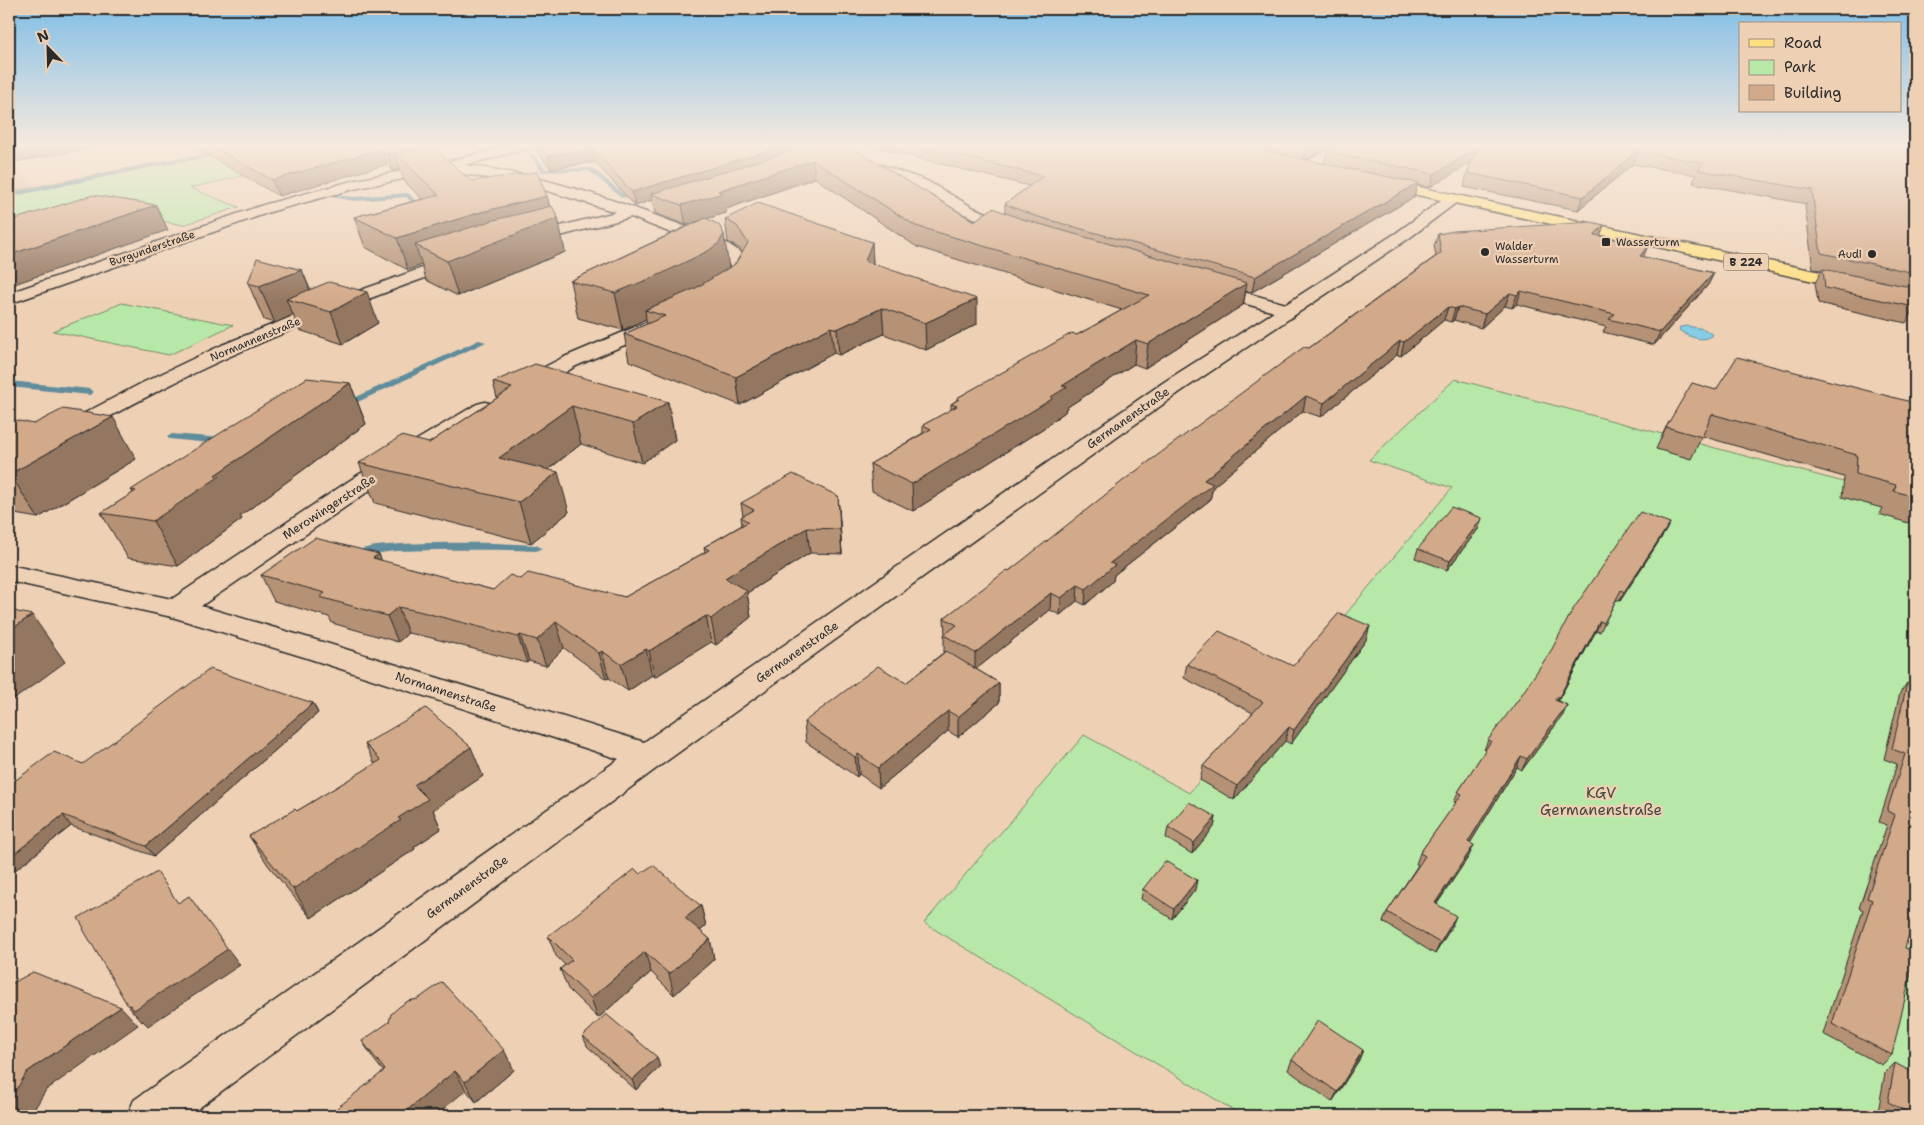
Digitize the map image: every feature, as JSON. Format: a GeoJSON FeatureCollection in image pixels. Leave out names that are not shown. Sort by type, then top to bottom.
{"type":"FeatureCollection","features":[{"type":"Feature","properties":{"kind":"main road","name":"B 224"},"geometry":{"type":"LineString","coordinates":[[1441,196],[1915,298]]}},
{"type":"Feature","properties":{"kind":"street","name":"Burgunderstraße"},"geometry":{"type":"LineString","coordinates":[[9,299],[268,208],[311,196]]}},
{"type":"Feature","properties":{"kind":"street"},"geometry":{"type":"LineString","coordinates":[[587,196],[717,245],[732,254],[740,268],[732,282],[705,300]]}},
{"type":"Feature","properties":{"kind":"street"},"geometry":{"type":"LineString","coordinates":[[944,196],[969,211],[1028,235]]}},
{"type":"Feature","properties":{"kind":"street","name":"Germanenstraße"},"geometry":{"type":"LineString","coordinates":[[150,1116],[650,756],[1172,387],[1402,236],[1452,199]]}},
{"type":"Feature","properties":{"kind":"street"},"geometry":{"type":"LineString","coordinates":[[506,246],[659,206]]}},
{"type":"Feature","properties":{"kind":"street","name":"Normannenstraße"},"geometry":{"type":"LineString","coordinates":[[9,462],[205,361],[379,288],[478,254]]}},
{"type":"Feature","properties":{"kind":"street"},"geometry":{"type":"LineString","coordinates":[[1194,284],[1288,310]]}},
{"type":"Feature","properties":{"kind":"street","name":"Merowingerstraße"},"geometry":{"type":"LineString","coordinates":[[177,609],[440,434],[569,362],[675,316]]}},
{"type":"Feature","properties":{"kind":"street","name":"Normannenstraße"},"geometry":{"type":"LineString","coordinates":[[9,573],[177,609],[315,650],[650,756]]}},
{"type":"Feature","properties":{"kind":"green space"},"geometry":{"type":"Polygon","coordinates":[[[9,196],[212,196],[239,207],[183,225],[116,212],[9,246],[9,196]]]}},
{"type":"Feature","properties":{"kind":"green space"},"geometry":{"type":"Polygon","coordinates":[[[122,303],[233,325],[169,355],[53,331],[122,303]]]}},
{"type":"Feature","properties":{"kind":"green space","name":"KGV Germanenstraße"},"geometry":{"type":"Polygon","coordinates":[[[1455,379],[1915,501],[1915,1116],[1243,1116],[924,923],[1084,735],[1189,793],[1335,627],[1452,488],[1369,460],[1455,379]]]}},
{"type":"Feature","properties":{"kind":"water"},"geometry":{"type":"Polygon","coordinates":[[[1687,326],[1704,329],[1713,335],[1701,339],[1687,335],[1679,330],[1680,327],[1687,326]]]}},
{"type":"Feature","properties":{"kind":"building"},"geometry":{"type":"Polygon","coordinates":[[[88,196],[102,196],[156,205],[9,255],[9,221],[88,196]]]}},
{"type":"Feature","properties":{"kind":"building"},"geometry":{"type":"Polygon","coordinates":[[[433,196],[545,196],[481,212],[397,238],[354,217],[433,196]]]}},
{"type":"Feature","properties":{"kind":"building"},"geometry":{"type":"Polygon","coordinates":[[[658,196],[711,196],[682,205],[658,196]]]}},
{"type":"Feature","properties":{"kind":"building"},"geometry":{"type":"Polygon","coordinates":[[[870,196],[933,196],[974,221],[993,208],[1022,219],[1247,283],[1148,344],[1136,340],[1062,386],[1067,387],[1051,397],[1052,399],[912,484],[870,464],[931,429],[923,425],[957,406],[951,404],[959,399],[957,398],[1072,333],[1077,335],[1149,295],[916,226],[870,196]]]}},
{"type":"Feature","properties":{"kind":"building"},"geometry":{"type":"Polygon","coordinates":[[[1015,196],[1395,196],[1255,277],[1035,216],[1005,204],[1015,196]]]}},
{"type":"Feature","properties":{"kind":"building"},"geometry":{"type":"Polygon","coordinates":[[[1813,196],[1915,196],[1915,273],[1821,253],[1813,196]]]}},
{"type":"Feature","properties":{"kind":"building"},"geometry":{"type":"Polygon","coordinates":[[[758,203],[872,242],[865,261],[977,299],[925,323],[882,308],[837,329],[831,327],[736,377],[624,334],[665,316],[645,310],[696,288],[735,264],[748,243],[737,226],[725,219],[758,203]]]}},
{"type":"Feature","properties":{"kind":"building"},"geometry":{"type":"Polygon","coordinates":[[[552,206],[558,218],[447,261],[415,245],[494,220],[552,206]]]}},
{"type":"Feature","properties":{"kind":"building"},"geometry":{"type":"Polygon","coordinates":[[[706,218],[719,225],[724,234],[719,243],[708,251],[661,274],[615,293],[570,281],[706,218]]]}},
{"type":"Feature","properties":{"kind":"building"},"geometry":{"type":"Polygon","coordinates":[[[1591,222],[1604,225],[1594,235],[1648,246],[1640,256],[1714,273],[1660,332],[1609,319],[1615,314],[1521,291],[1517,295],[1510,293],[1485,314],[1458,307],[1455,309],[1448,307],[1404,342],[1400,341],[1324,403],[1306,396],[1204,480],[1213,484],[1110,563],[1115,565],[1086,589],[1078,585],[1061,598],[1051,593],[975,653],[944,635],[957,625],[944,618],[1007,570],[1009,571],[1124,480],[1259,380],[1304,347],[1309,348],[1441,253],[1438,234],[1454,231],[1591,222]]]}},
{"type":"Feature","properties":{"kind":"building"},"geometry":{"type":"Polygon","coordinates":[[[257,258],[302,270],[259,286],[248,283],[257,258]]]}},
{"type":"Feature","properties":{"kind":"building"},"geometry":{"type":"Polygon","coordinates":[[[1823,269],[1915,288],[1915,305],[1914,307],[1825,288],[1823,269]]]}},
{"type":"Feature","properties":{"kind":"building"},"geometry":{"type":"Polygon","coordinates":[[[329,282],[367,292],[331,312],[286,299],[329,282]]]}},
{"type":"Feature","properties":{"kind":"building"},"geometry":{"type":"Polygon","coordinates":[[[1737,357],[1915,403],[1915,497],[1894,491],[1896,485],[1856,474],[1857,455],[1712,414],[1702,437],[1666,427],[1692,383],[1716,390],[1737,357]]]}},
{"type":"Feature","properties":{"kind":"building"},"geometry":{"type":"Polygon","coordinates":[[[535,364],[668,402],[633,424],[572,406],[499,458],[558,472],[519,502],[359,463],[401,436],[429,443],[512,388],[493,382],[535,364]]]}},
{"type":"Feature","properties":{"kind":"building"},"geometry":{"type":"Polygon","coordinates":[[[307,378],[350,383],[215,475],[220,476],[153,521],[101,513],[136,491],[131,490],[307,378]]]}},
{"type":"Feature","properties":{"kind":"building"},"geometry":{"type":"Polygon","coordinates":[[[63,409],[113,417],[9,474],[9,419],[34,424],[63,409]]]}},
{"type":"Feature","properties":{"kind":"building"},"geometry":{"type":"Polygon","coordinates":[[[793,474],[838,496],[840,529],[807,528],[725,578],[747,591],[711,619],[706,616],[649,651],[646,649],[621,664],[602,651],[599,653],[556,622],[537,640],[520,635],[518,637],[398,607],[387,616],[320,597],[325,593],[261,575],[315,538],[379,554],[373,558],[493,590],[510,575],[521,579],[528,573],[625,597],[709,550],[704,547],[748,522],[741,517],[754,510],[741,503],[793,474]]]}},
{"type":"Feature","properties":{"kind":"building"},"geometry":{"type":"Polygon","coordinates":[[[1451,507],[1482,518],[1450,561],[1418,549],[1451,507]]]}},
{"type":"Feature","properties":{"kind":"building"},"geometry":{"type":"Polygon","coordinates":[[[1640,512],[1670,523],[1624,592],[1621,590],[1604,623],[1600,621],[1559,697],[1555,700],[1567,705],[1527,759],[1521,756],[1468,842],[1474,845],[1435,903],[1456,916],[1440,943],[1387,912],[1425,856],[1420,853],[1462,794],[1458,792],[1491,741],[1488,740],[1518,700],[1552,649],[1572,611],[1640,512]]]}},
{"type":"Feature","properties":{"kind":"building"},"geometry":{"type":"Polygon","coordinates":[[[9,610],[32,615],[9,631],[9,610]]]}},
{"type":"Feature","properties":{"kind":"building"},"geometry":{"type":"Polygon","coordinates":[[[1339,613],[1370,626],[1294,730],[1289,727],[1237,786],[1203,766],[1263,702],[1187,664],[1219,631],[1293,666],[1339,613]]]}},
{"type":"Feature","properties":{"kind":"building"},"geometry":{"type":"Polygon","coordinates":[[[946,651],[999,683],[958,717],[948,711],[878,768],[858,754],[855,757],[804,722],[878,666],[906,683],[946,651]]]}},
{"type":"Feature","properties":{"kind":"building"},"geometry":{"type":"Polygon","coordinates":[[[210,669],[313,703],[146,846],[63,815],[9,858],[9,785],[54,752],[83,764],[210,669]]]}},
{"type":"Feature","properties":{"kind":"building"},"geometry":{"type":"Polygon","coordinates":[[[1907,683],[1915,686],[1915,912],[1905,948],[1915,952],[1915,955],[1892,1055],[1832,1024],[1872,900],[1867,898],[1895,815],[1887,811],[1905,754],[1892,749],[1907,683]]]}},
{"type":"Feature","properties":{"kind":"building"},"geometry":{"type":"Polygon","coordinates":[[[426,708],[471,747],[414,785],[428,799],[398,818],[401,820],[293,889],[249,836],[295,809],[297,811],[381,760],[365,744],[426,708]]]}},
{"type":"Feature","properties":{"kind":"building"},"geometry":{"type":"Polygon","coordinates":[[[1189,802],[1216,817],[1194,843],[1168,827],[1189,802]]]}},
{"type":"Feature","properties":{"kind":"building"},"geometry":{"type":"Polygon","coordinates":[[[1165,861],[1197,880],[1174,909],[1143,889],[1165,861]]]}},
{"type":"Feature","properties":{"kind":"building"},"geometry":{"type":"Polygon","coordinates":[[[653,865],[701,906],[685,918],[710,939],[669,974],[645,952],[591,998],[560,969],[572,960],[548,936],[635,869],[640,874],[653,865]]]}},
{"type":"Feature","properties":{"kind":"building"},"geometry":{"type":"Polygon","coordinates":[[[157,872],[178,903],[189,896],[228,949],[134,1010],[130,1005],[128,1006],[78,918],[157,872]]]}},
{"type":"Feature","properties":{"kind":"building"},"geometry":{"type":"Polygon","coordinates":[[[33,972],[121,1007],[27,1072],[16,1090],[9,1096],[9,1009],[13,1007],[9,1000],[9,985],[33,972]]]}},
{"type":"Feature","properties":{"kind":"building"},"geometry":{"type":"Polygon","coordinates":[[[442,982],[504,1050],[465,1082],[455,1071],[400,1116],[327,1116],[385,1070],[362,1041],[389,1022],[391,1014],[399,1007],[408,1001],[418,999],[442,982]]]}},
{"type":"Feature","properties":{"kind":"building"},"geometry":{"type":"Polygon","coordinates":[[[606,1014],[657,1057],[632,1080],[583,1036],[606,1014]]]}},
{"type":"Feature","properties":{"kind":"building"},"geometry":{"type":"Polygon","coordinates":[[[1318,1020],[1363,1050],[1337,1092],[1292,1060],[1318,1020]]]}},
{"type":"Feature","properties":{"kind":"building"},"geometry":{"type":"Polygon","coordinates":[[[1895,1063],[1915,1074],[1915,1116],[1888,1102],[1895,1063]]]}},
{"type":"Feature","properties":{"kind":"waterway"},"geometry":{"type":"LineString","coordinates":[[336,197],[354,199],[388,196]]}},
{"type":"Feature","properties":{"kind":"waterway"},"geometry":{"type":"LineString","coordinates":[[409,196],[424,212]]}},
{"type":"Feature","properties":{"kind":"waterway"},"geometry":{"type":"LineString","coordinates":[[344,405],[482,342]]}},
{"type":"Feature","properties":{"kind":"waterway"},"geometry":{"type":"LineString","coordinates":[[9,384],[90,392]]}},
{"type":"Feature","properties":{"kind":"waterway"},"geometry":{"type":"LineString","coordinates":[[172,437],[210,440],[223,438]]}},
{"type":"Feature","properties":{"kind":"waterway"},"geometry":{"type":"LineString","coordinates":[[365,551],[391,548],[495,546],[536,548]]}},
{"type":"Feature","properties":{"kind":"place","name":"Wasserturm"},"geometry":{"type":"Point","coordinates":[1606,242]}},
{"type":"Feature","properties":{"kind":"place","name":"Walder Wasserturm"},"geometry":{"type":"Point","coordinates":[1485,252]}},
{"type":"Feature","properties":{"kind":"place","name":"Audi"},"geometry":{"type":"Point","coordinates":[1872,254]}}]}
